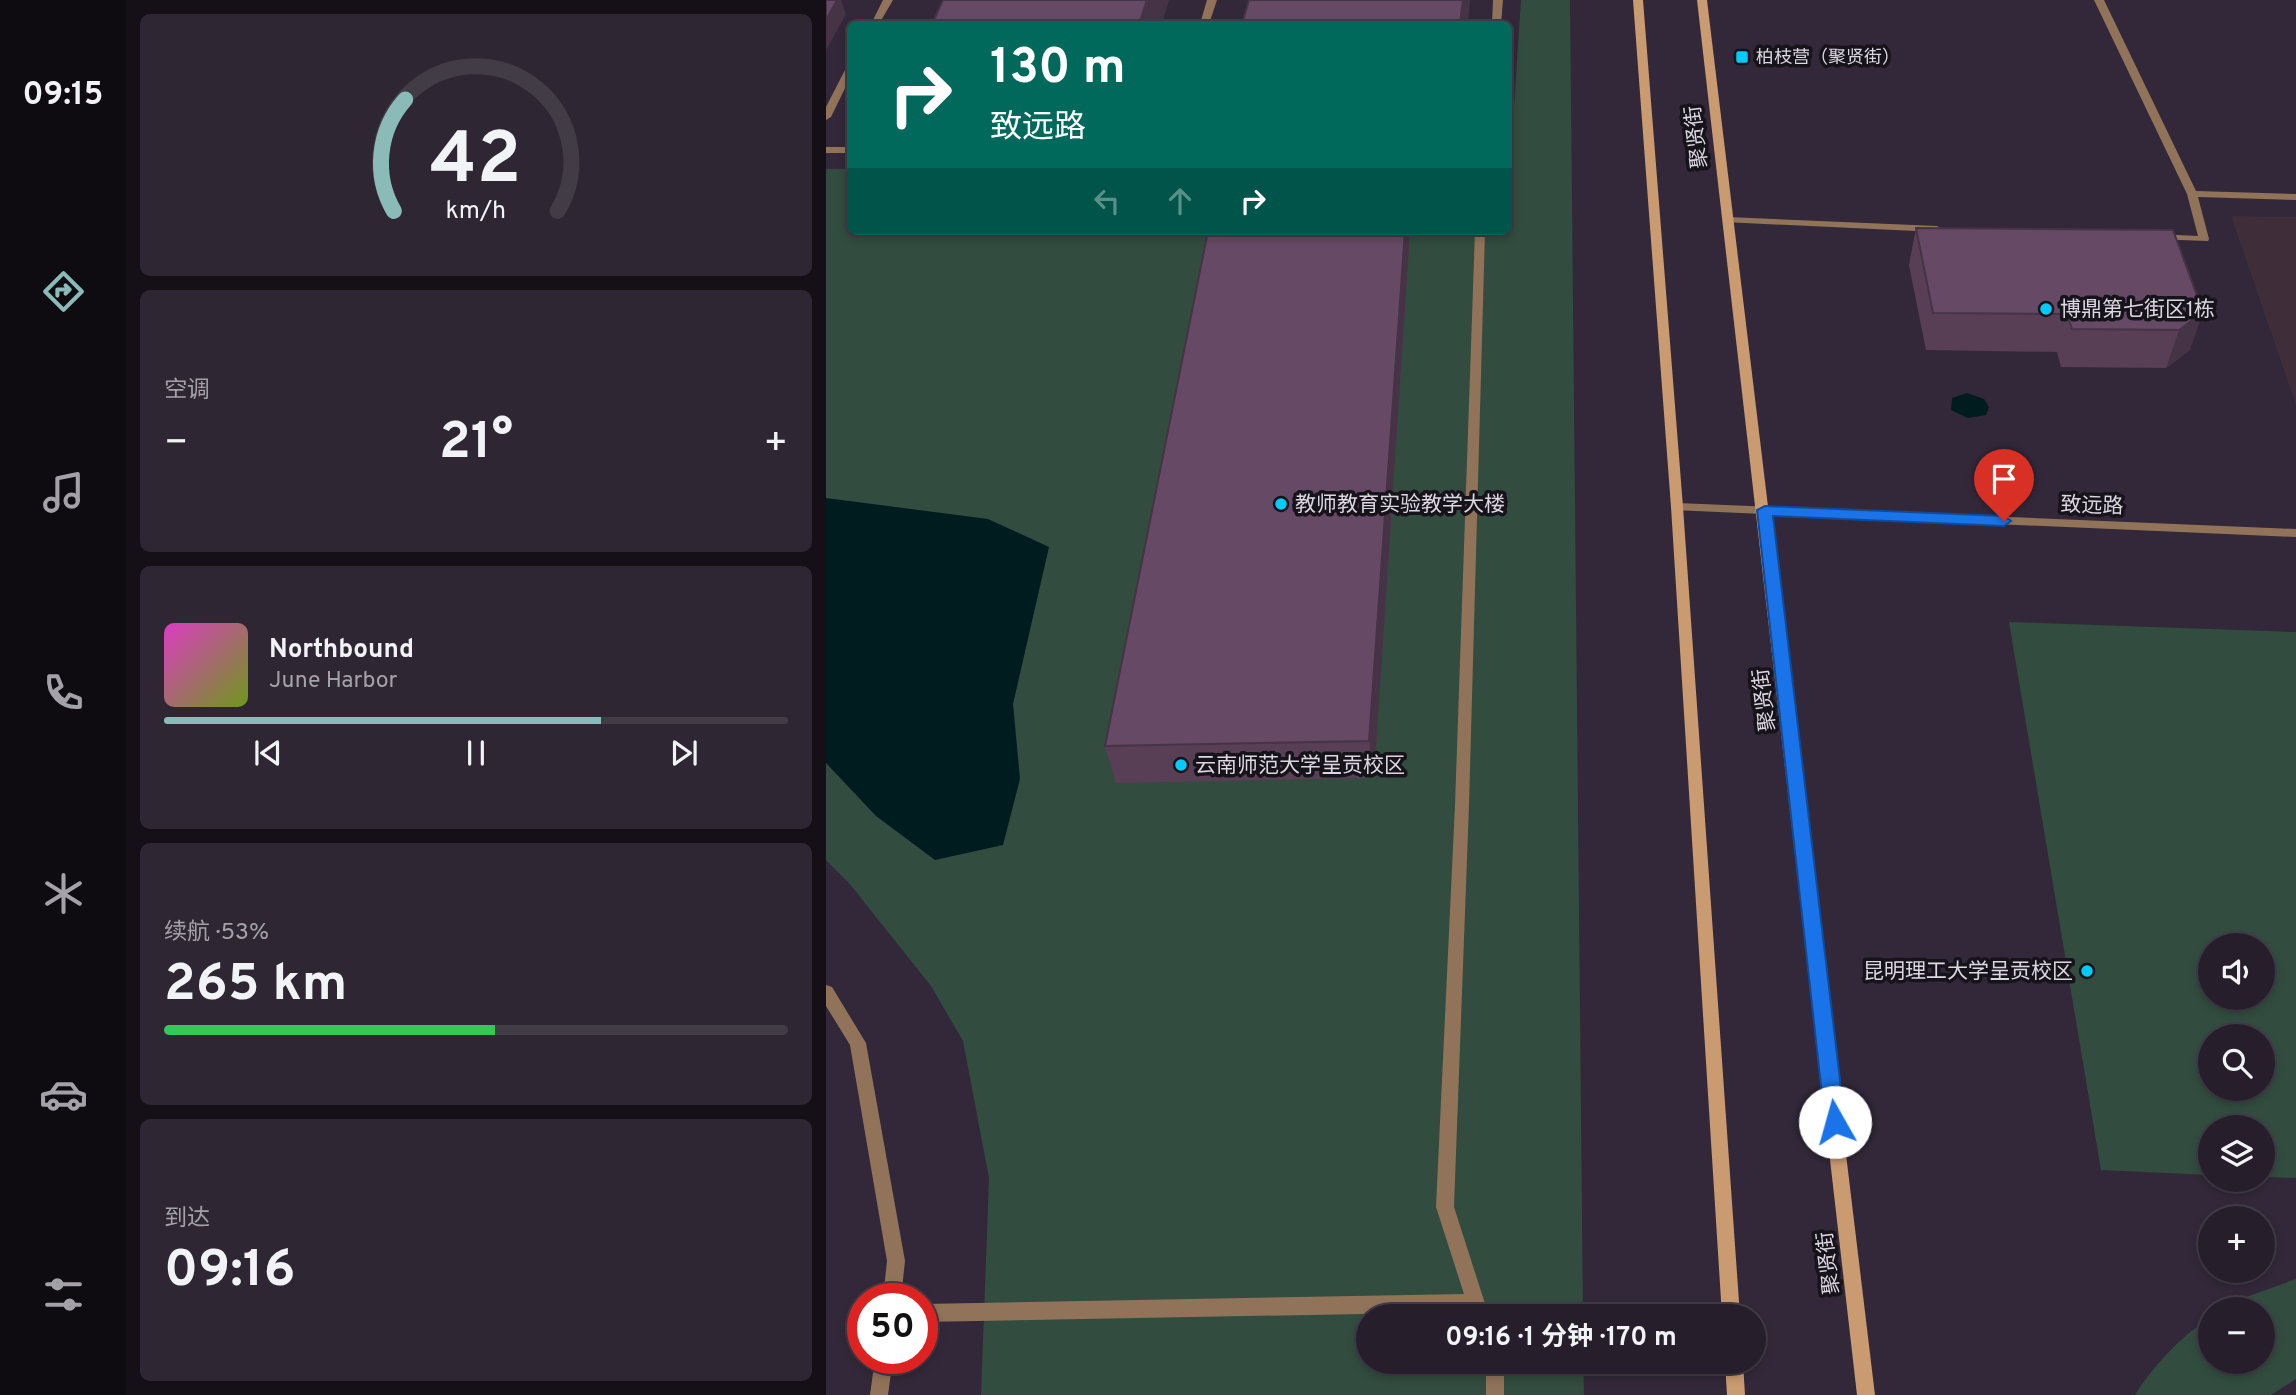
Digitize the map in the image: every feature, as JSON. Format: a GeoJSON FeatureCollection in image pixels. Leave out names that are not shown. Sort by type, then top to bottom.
{"type":"FeatureCollection","features":[{"type":"Feature","properties":{"kind":"main road"},"geometry":{"type":"LineString","coordinates":[[1638,0],[1677,507],[1730,1304]]}},
{"type":"Feature","properties":{"kind":"main road","name":"聚贤街"},"geometry":{"type":"LineString","coordinates":[[1702,0],[1765,510],[1866,1395]]}},
{"type":"Feature","properties":{"kind":"main road"},"geometry":{"type":"LineString","coordinates":[[1735,1374],[1737,1395]]}},
{"type":"Feature","properties":{"kind":"street"},"geometry":{"type":"LineString","coordinates":[[877,21],[888,0]]}},
{"type":"Feature","properties":{"kind":"street"},"geometry":{"type":"LineString","coordinates":[[1205,21],[1212,0]]}},
{"type":"Feature","properties":{"kind":"street"},"geometry":{"type":"LineString","coordinates":[[1497,21],[1498,0]]}},
{"type":"Feature","properties":{"kind":"street"},"geometry":{"type":"LineString","coordinates":[[2099,0],[2192,194],[2204,239],[2148,236]]}},
{"type":"Feature","properties":{"kind":"street"},"geometry":{"type":"LineString","coordinates":[[826,117],[847,76]]}},
{"type":"Feature","properties":{"kind":"street"},"geometry":{"type":"LineString","coordinates":[[826,150],[847,150]]}},
{"type":"Feature","properties":{"kind":"street"},"geometry":{"type":"LineString","coordinates":[[2192,194],[2296,197]]}},
{"type":"Feature","properties":{"kind":"street"},"geometry":{"type":"LineString","coordinates":[[1728,220],[1952,229]]}},
{"type":"Feature","properties":{"kind":"street"},"geometry":{"type":"LineString","coordinates":[[1476,1304],[1445,1208],[1463,792],[1480,235]]}},
{"type":"Feature","properties":{"kind":"street","name":"致远路"},"geometry":{"type":"LineString","coordinates":[[1677,507],[2296,533]]}},
{"type":"Feature","properties":{"kind":"street"},"geometry":{"type":"LineString","coordinates":[[826,992],[858,1043],[896,1261],[894,1283]]}},
{"type":"Feature","properties":{"kind":"street"},"geometry":{"type":"LineString","coordinates":[[938,1313],[1356,1311]]}},
{"type":"Feature","properties":{"kind":"street"},"geometry":{"type":"LineString","coordinates":[[879,1395],[882,1374]]}},
{"type":"Feature","properties":{"kind":"street"},"geometry":{"type":"LineString","coordinates":[[1494,1374],[1495,1395]]}},
{"type":"Feature","properties":{"kind":"shaded area","name":"云南师范大学呈贡校区"},"geometry":{"type":"Polygon","coordinates":[[[1521,0],[1570,0],[1583,1304],[1356,1304],[1356,1374],[1583,1374],[1584,1395],[981,1395],[989,1178],[963,1041],[931,986],[849,883],[826,860],[826,169],[847,169],[847,235],[1512,235],[1512,109],[1521,0]]]}},
{"type":"Feature","properties":{"kind":"shaded area"},"geometry":{"type":"Polygon","coordinates":[[[2231,216],[2296,217],[2296,405],[2231,216]]]}},
{"type":"Feature","properties":{"kind":"shaded area"},"geometry":{"type":"Polygon","coordinates":[[[1967,393],[1984,399],[1989,407],[1986,415],[1968,418],[1951,410],[1952,398],[1967,393]]]}},
{"type":"Feature","properties":{"kind":"shaded area"},"geometry":{"type":"Polygon","coordinates":[[[826,498],[988,519],[1049,547],[1013,704],[1020,779],[1003,845],[935,860],[876,816],[826,763],[826,498]]]}},
{"type":"Feature","properties":{"kind":"shaded area"},"geometry":{"type":"Polygon","coordinates":[[[2009,622],[2296,632],[2296,1178],[2275,1177],[2275,1115],[2198,1115],[2198,1174],[2101,1170],[2009,622]]]}},
{"type":"Feature","properties":{"kind":"shaded area"},"geometry":{"type":"Polygon","coordinates":[[[2296,1279],[2296,1379],[2271,1395],[2135,1395],[2168,1352],[2198,1327],[2198,1374],[2275,1374],[2275,1297],[2246,1297],[2296,1279]]]}},
{"type":"Feature","properties":{"kind":"building"},"geometry":{"type":"Polygon","coordinates":[[[826,0],[837,0],[826,20],[826,0]]]}},
{"type":"Feature","properties":{"kind":"building"},"geometry":{"type":"Polygon","coordinates":[[[943,0],[1147,0],[1140,21],[933,21],[943,0]]]}},
{"type":"Feature","properties":{"kind":"building"},"geometry":{"type":"Polygon","coordinates":[[[1249,0],[1463,0],[1460,21],[1243,21],[1249,0]]]}},
{"type":"Feature","properties":{"kind":"building"},"geometry":{"type":"Polygon","coordinates":[[[1916,228],[2173,230],[2203,312],[2179,330],[2072,329],[2067,314],[1933,313],[1916,228]]]}},
{"type":"Feature","properties":{"kind":"building","name":"教师教育实验教学大楼"},"geometry":{"type":"Polygon","coordinates":[[[1207,235],[1405,235],[1369,741],[1105,746],[1207,235]]]}},
{"type":"Feature","properties":{"kind":"place","name":"柏枝营（聚贤街）"},"geometry":{"type":"Point","coordinates":[1742,57]}},
{"type":"Feature","properties":{"kind":"place","name":"博鼎第七街区1栋"},"geometry":{"type":"Point","coordinates":[2046,309]}},
{"type":"Feature","properties":{"kind":"place","name":"教师教育实验教学大楼"},"geometry":{"type":"Point","coordinates":[1281,504]}},
{"type":"Feature","properties":{"kind":"place","name":"云南师范大学呈贡校区"},"geometry":{"type":"Point","coordinates":[1181,765]}},
{"type":"Feature","properties":{"kind":"place","name":"昆明理工大学呈贡校区"},"geometry":{"type":"Point","coordinates":[2087,971]}},
{"type":"Feature","properties":{"kind":"route"},"geometry":{"type":"LineString","coordinates":[[1835,1122],[1765,510],[2004,521]]}}]}
